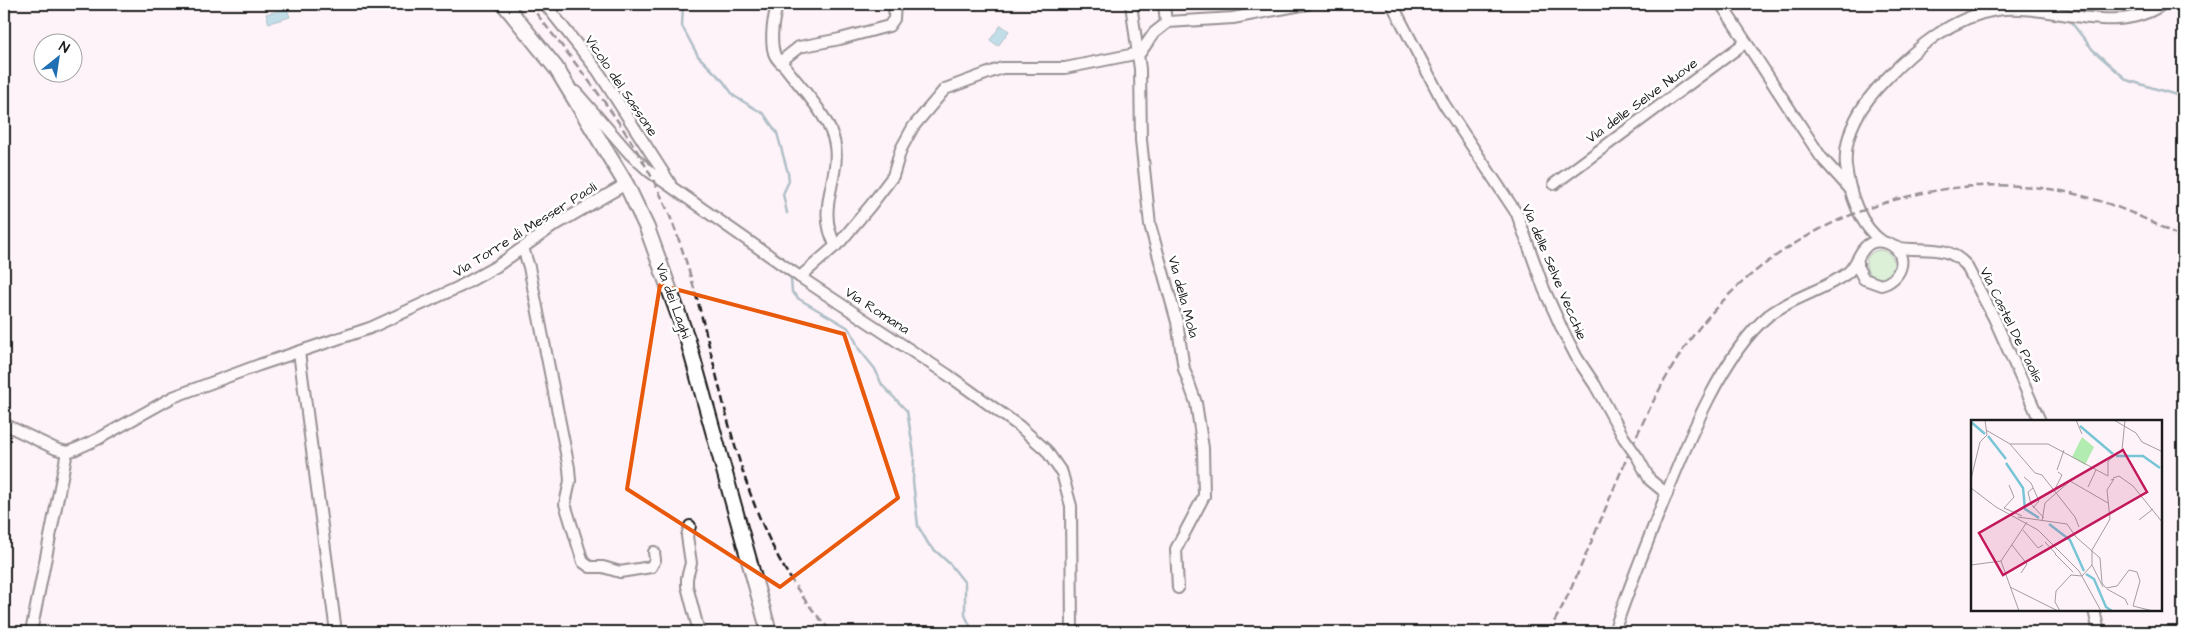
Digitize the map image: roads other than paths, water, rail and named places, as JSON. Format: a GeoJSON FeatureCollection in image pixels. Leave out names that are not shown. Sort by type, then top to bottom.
{"type":"FeatureCollection","features":[{"type":"Feature","properties":{"kind":"main road","name":"Via dei Laghi"},"geometry":{"type":"LineString","coordinates":[[504,4],[556,68],[626,184],[646,228],[686,334],[768,632]]}},
{"type":"Feature","properties":{"kind":"street","name":"Vicolo del Sassone"},"geometry":{"type":"LineString","coordinates":[[545,4],[598,70],[672,186]]}},
{"type":"Feature","properties":{"kind":"street"},"geometry":{"type":"LineString","coordinates":[[778,4],[773,36],[774,53],[821,114],[833,137],[835,151],[833,176],[826,216],[828,232],[836,246]]}},
{"type":"Feature","properties":{"kind":"street"},"geometry":{"type":"LineString","coordinates":[[780,62],[799,47],[889,26],[894,19],[895,4]]}},
{"type":"Feature","properties":{"kind":"street","name":"Via della Mola"},"geometry":{"type":"LineString","coordinates":[[1132,4],[1142,92],[1141,140],[1150,226],[1178,322],[1184,369],[1196,403],[1203,448],[1204,493],[1201,504],[1176,549],[1178,588]]}},
{"type":"Feature","properties":{"kind":"street"},"geometry":{"type":"LineString","coordinates":[[1164,4],[1166,23]]}},
{"type":"Feature","properties":{"kind":"street"},"geometry":{"type":"LineString","coordinates":[[800,277],[836,246],[891,179],[907,136],[920,117],[944,89],[1002,68],[1065,68],[1138,54],[1144,50],[1154,33],[1166,23],[1233,18],[1307,4]]}},
{"type":"Feature","properties":{"kind":"street","name":"Via delle Selve Vecchie"},"geometry":{"type":"LineString","coordinates":[[1392,4],[1447,109],[1498,182],[1517,214],[1541,284],[1577,358],[1595,385],[1650,480],[1667,494]]}},
{"type":"Feature","properties":{"kind":"street"},"geometry":{"type":"LineString","coordinates":[[1722,4],[1821,158],[1851,190]]}},
{"type":"Feature","properties":{"kind":"street"},"geometry":{"type":"LineString","coordinates":[[1902,266],[1900,256],[1894,247],[1874,236],[1866,226],[1851,190],[1846,154],[1856,119],[1873,92],[1905,60],[1946,29],[1977,15],[2004,10],[2054,13],[2102,20],[2146,13],[2164,4]]}},
{"type":"Feature","properties":{"kind":"street","name":"Via delle Selve Nuove"},"geometry":{"type":"LineString","coordinates":[[1554,184],[1746,42]]}},
{"type":"Feature","properties":{"kind":"street","name":"Via Romana"},"geometry":{"type":"LineString","coordinates":[[556,68],[633,157],[800,277],[898,340],[1019,426],[1055,460],[1064,477],[1071,510],[1072,632]]}},
{"type":"Feature","properties":{"kind":"street","name":"Via Torre di Messer Paoli"},"geometry":{"type":"LineString","coordinates":[[67,452],[98,439],[173,397],[370,328],[459,287],[497,266],[552,228],[626,184]]}},
{"type":"Feature","properties":{"kind":"street"},"geometry":{"type":"LineString","coordinates":[[1614,632],[1667,494],[1706,403],[1748,336],[1782,306],[1838,279],[1848,273],[1858,262],[1864,248],[1866,226]]}},
{"type":"Feature","properties":{"kind":"street"},"geometry":{"type":"LineString","coordinates":[[1864,248],[1870,244],[1883,242]]}},
{"type":"Feature","properties":{"kind":"street","name":"Via Castel De Paolis"},"geometry":{"type":"LineString","coordinates":[[1894,247],[1916,250],[1942,249],[1960,258],[1966,265],[1998,325],[2040,420]]}},
{"type":"Feature","properties":{"kind":"street"},"geometry":{"type":"LineString","coordinates":[[522,248],[529,267],[569,468],[570,481],[565,504],[583,562],[590,567],[604,567],[620,572],[651,567],[655,560],[654,552]]}},
{"type":"Feature","properties":{"kind":"street"},"geometry":{"type":"LineString","coordinates":[[1858,262],[1860,274],[1869,283],[1881,286],[1893,281],[1910,253],[1916,250]]}},
{"type":"Feature","properties":{"kind":"street"},"geometry":{"type":"LineString","coordinates":[[1838,279],[1860,274]]}},
{"type":"Feature","properties":{"kind":"street"},"geometry":{"type":"LineString","coordinates":[[299,352],[336,632]]}},
{"type":"Feature","properties":{"kind":"street"},"geometry":{"type":"LineString","coordinates":[[4,424],[67,452],[31,632]]}},
{"type":"Feature","properties":{"kind":"street"},"geometry":{"type":"LineString","coordinates":[[690,526],[687,536],[691,563],[687,586],[699,632]]}},
{"type":"Feature","properties":{"kind":"street"},"geometry":{"type":"LineString","coordinates":[[2094,611],[2099,632]]}},
{"type":"Feature","properties":{"kind":"water"},"geometry":{"type":"Polygon","coordinates":[[[287,9],[290,17],[269,23],[266,14],[287,9]]]}},
{"type":"Feature","properties":{"kind":"water"},"geometry":{"type":"Polygon","coordinates":[[[1001,25],[1009,31],[998,46],[990,40],[1001,25]]]}},
{"type":"Feature","properties":{"kind":"waterway"},"geometry":{"type":"LineString","coordinates":[[683,4],[682,26],[698,56],[723,81],[734,96],[764,114],[777,133],[788,173],[789,181],[783,194],[787,213]]}},
{"type":"Feature","properties":{"kind":"waterway"},"geometry":{"type":"LineString","coordinates":[[2061,4],[2065,12]]}},
{"type":"Feature","properties":{"kind":"waterway"},"geometry":{"type":"LineString","coordinates":[[2067,17],[2093,50],[2127,80],[2183,97]]}},
{"type":"Feature","properties":{"kind":"waterway"},"geometry":{"type":"LineString","coordinates":[[791,279],[792,292],[799,299],[847,327],[852,333],[859,349],[875,369],[882,385],[907,411],[914,454],[913,481],[918,526],[929,545],[950,564],[965,583],[965,615],[973,632]]}},
{"type":"Feature","properties":{"kind":"railway"},"geometry":{"type":"LineString","coordinates":[[529,4],[590,82],[628,136],[660,193],[673,224],[690,276],[749,491],[770,541],[797,589],[832,632]]}},
{"type":"Feature","properties":{"kind":"railway"},"geometry":{"type":"LineString","coordinates":[[1548,632],[1570,590],[1640,428],[1676,361],[1708,317],[1747,278],[1791,246],[1840,220],[1892,201],[1946,189],[2001,185],[2073,193],[2138,215],[2183,239]]}}]}
